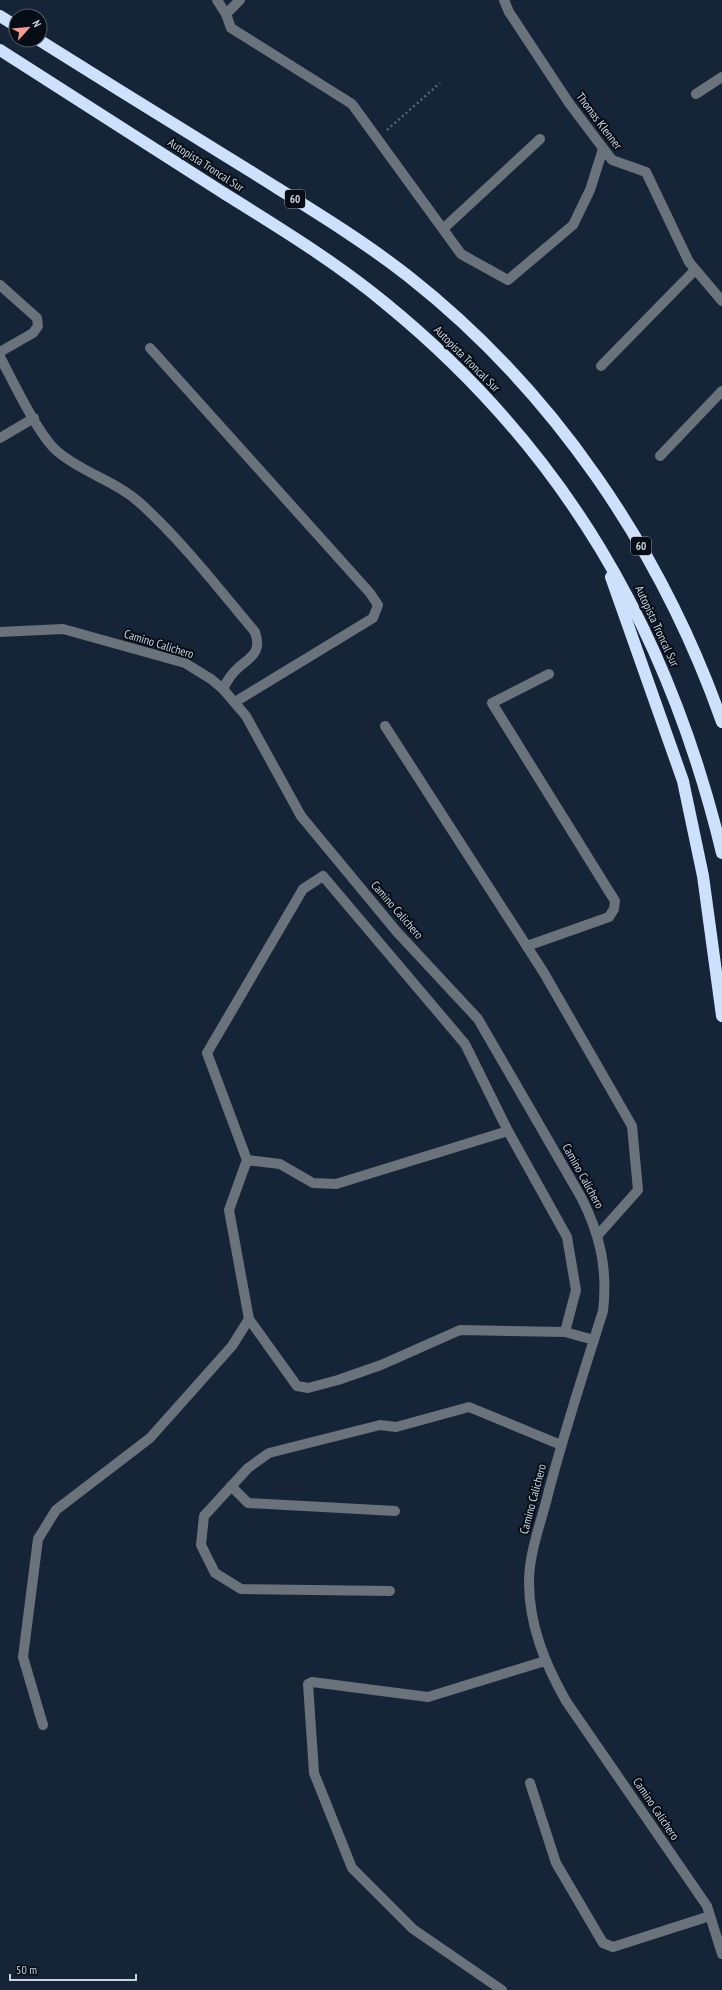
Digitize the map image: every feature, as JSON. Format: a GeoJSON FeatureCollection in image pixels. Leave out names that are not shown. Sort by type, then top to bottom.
{"type":"FeatureCollection","features":[{"type":"Feature","properties":{"kind":"highway","name":"Autopista Troncal Sur"},"geometry":{"type":"LineString","coordinates":[[48,46],[341,228],[408,276],[471,330],[522,384],[560,428],[618,509],[645,552],[669,597],[691,643],[722,722]]}},
{"type":"Feature","properties":{"kind":"highway","name":"Autopista Troncal Sur"},"geometry":{"type":"LineString","coordinates":[[0,50],[309,248],[383,302],[452,362],[511,424],[550,473],[599,544],[638,617],[672,693],[701,776],[722,853]]}},
{"type":"Feature","properties":{"kind":"highway"},"geometry":{"type":"LineString","coordinates":[[599,544],[683,781],[703,876],[722,1016]]}},
{"type":"Feature","properties":{"kind":"street"},"geometry":{"type":"LineString","coordinates":[[217,0],[226,14],[232,28],[352,104],[461,254],[508,280],[573,224],[590,190],[603,149]]}},
{"type":"Feature","properties":{"kind":"street"},"geometry":{"type":"LineString","coordinates":[[226,14],[240,0]]}},
{"type":"Feature","properties":{"kind":"street","name":"Thomas Klenner"},"geometry":{"type":"LineString","coordinates":[[504,0],[509,12],[569,103],[612,160],[646,172],[689,262],[722,302]]}},
{"type":"Feature","properties":{"kind":"street"},"geometry":{"type":"LineString","coordinates":[[696,94],[722,77]]}},
{"type":"Feature","properties":{"kind":"street"},"geometry":{"type":"LineString","coordinates":[[443,229],[540,140]]}},
{"type":"Feature","properties":{"kind":"street"},"geometry":{"type":"LineString","coordinates":[[601,366],[695,270]]}},
{"type":"Feature","properties":{"kind":"street"},"geometry":{"type":"LineString","coordinates":[[0,285],[37,318],[38,326],[33,333],[0,352]]}},
{"type":"Feature","properties":{"kind":"street"},"geometry":{"type":"LineString","coordinates":[[150,348],[370,593],[378,605],[373,618],[235,702]]}},
{"type":"Feature","properties":{"kind":"street"},"geometry":{"type":"LineString","coordinates":[[0,357],[34,418],[57,451],[78,467],[116,486],[140,502],[186,549],[255,632],[259,642],[255,654],[228,679],[223,689]]}},
{"type":"Feature","properties":{"kind":"street"},"geometry":{"type":"LineString","coordinates":[[660,456],[722,390]]}},
{"type":"Feature","properties":{"kind":"street"},"geometry":{"type":"LineString","coordinates":[[0,438],[34,418]]}},
{"type":"Feature","properties":{"kind":"street","name":"Camino Calichero"},"geometry":{"type":"LineString","coordinates":[[0,632],[63,629],[184,663],[211,679],[223,689],[235,702],[256,731],[301,816],[397,932],[478,1019],[581,1197],[598,1235],[603,1253],[606,1292],[603,1311],[561,1445],[530,1564],[529,1583],[532,1615],[545,1661],[566,1701],[707,1906],[722,1954]]}},
{"type":"Feature","properties":{"kind":"street"},"geometry":{"type":"LineString","coordinates":[[527,946],[609,917],[614,909],[615,901],[492,703],[549,674]]}},
{"type":"Feature","properties":{"kind":"street"},"geometry":{"type":"LineString","coordinates":[[385,726],[544,973],[632,1126],[638,1190],[598,1235]]}},
{"type":"Feature","properties":{"kind":"street"},"geometry":{"type":"LineString","coordinates":[[565,1332],[576,1290],[567,1237],[508,1131],[464,1044],[323,876],[303,889],[207,1053],[247,1160],[228,1210],[249,1319],[297,1386],[308,1388],[381,1365],[460,1330],[565,1332],[594,1340]]}},
{"type":"Feature","properties":{"kind":"street"},"geometry":{"type":"LineString","coordinates":[[247,1160],[280,1164],[313,1183],[336,1184],[508,1131]]}},
{"type":"Feature","properties":{"kind":"street"},"geometry":{"type":"LineString","coordinates":[[43,1725],[23,1657],[38,1539],[56,1510],[150,1438],[232,1346],[249,1319]]}},
{"type":"Feature","properties":{"kind":"street"},"geometry":{"type":"LineString","coordinates":[[390,1591],[241,1589],[215,1573],[201,1545],[204,1516],[248,1468],[269,1453],[380,1425],[396,1427],[469,1407],[561,1445]]}},
{"type":"Feature","properties":{"kind":"street"},"geometry":{"type":"LineString","coordinates":[[231,1486],[248,1503],[395,1511]]}},
{"type":"Feature","properties":{"kind":"street"},"geometry":{"type":"LineString","coordinates":[[502,1990],[413,1929],[352,1868],[314,1773],[308,1684],[312,1682],[428,1697],[545,1661]]}},
{"type":"Feature","properties":{"kind":"street"},"geometry":{"type":"LineString","coordinates":[[530,1783],[556,1863],[603,1943],[613,1947],[710,1916]]}},
{"type":"Feature","properties":{"kind":"path"},"geometry":{"type":"LineString","coordinates":[[377,138],[440,83]]}}]}
